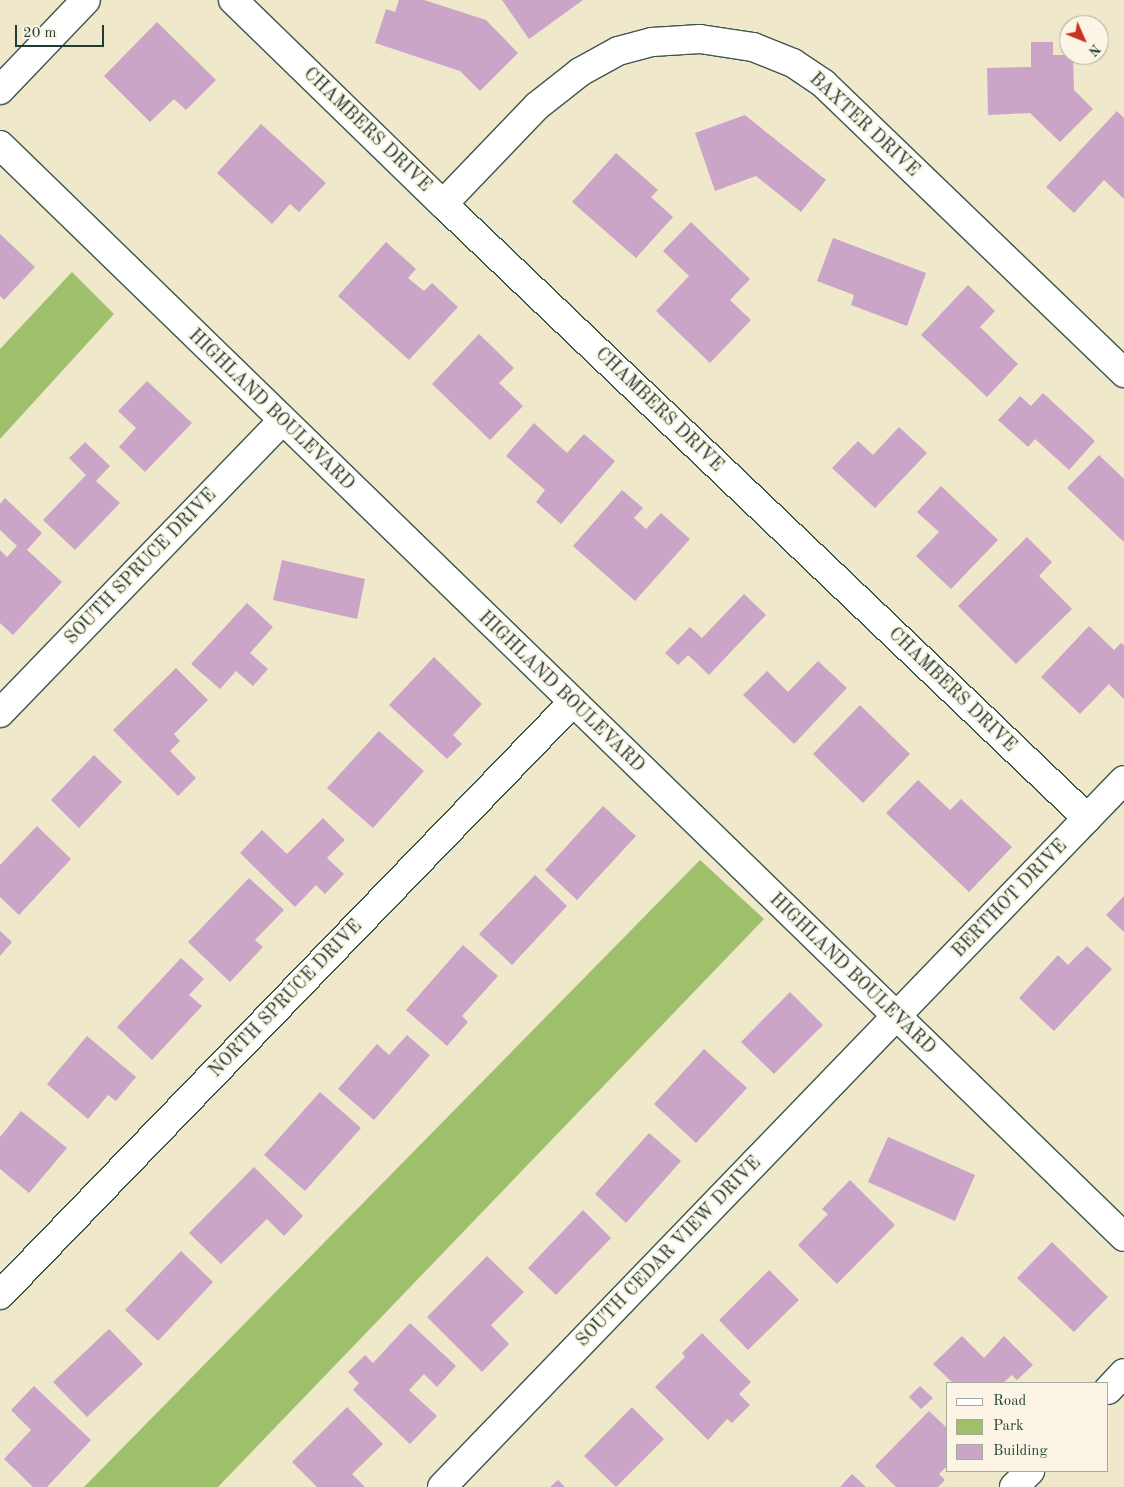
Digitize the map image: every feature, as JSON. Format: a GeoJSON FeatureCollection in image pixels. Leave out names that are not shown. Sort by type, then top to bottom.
{"type":"FeatureCollection","features":[{"type":"Feature","properties":{"kind":"street"},"geometry":{"type":"LineString","coordinates":[[0,90],[86,0]]}},
{"type":"Feature","properties":{"kind":"street","name":"CHAMBERS DRIVE"},"geometry":{"type":"LineString","coordinates":[[233,0],[442,204],[1087,818]]}},
{"type":"Feature","properties":{"kind":"street","name":"BAXTER DRIVE"},"geometry":{"type":"LineString","coordinates":[[442,204],[537,106],[580,72],[618,51],[652,42],[700,40],[753,47],[793,62],[824,84],[1124,373]]}},
{"type":"Feature","properties":{"kind":"street","name":"HIGHLAND BOULEVARD"},"geometry":{"type":"LineString","coordinates":[[0,145],[572,703],[1124,1237]]}},
{"type":"Feature","properties":{"kind":"street","name":"SOUTH SPRUCE DRIVE"},"geometry":{"type":"LineString","coordinates":[[0,713],[282,420]]}},
{"type":"Feature","properties":{"kind":"street","name":"NORTH SPRUCE DRIVE"},"geometry":{"type":"LineString","coordinates":[[0,1295],[572,703]]}},
{"type":"Feature","properties":{"kind":"street","name":"BERTHOT DRIVE"},"geometry":{"type":"LineString","coordinates":[[896,1017],[1124,780]]}},
{"type":"Feature","properties":{"kind":"street","name":"SOUTH CEDAR VIEW DRIVE"},"geometry":{"type":"LineString","coordinates":[[442,1487],[896,1017]]}},
{"type":"Feature","properties":{"kind":"street"},"geometry":{"type":"LineString","coordinates":[[1109,1389],[1124,1373]]}},
{"type":"Feature","properties":{"kind":"street"},"geometry":{"type":"LineString","coordinates":[[1014,1487],[1029,1472]]}},
{"type":"Feature","properties":{"kind":"green space"},"geometry":{"type":"Polygon","coordinates":[[[72,272],[114,314],[0,439],[0,349],[72,272]]]}},
{"type":"Feature","properties":{"kind":"green space"},"geometry":{"type":"Polygon","coordinates":[[[700,860],[764,919],[218,1487],[84,1487],[700,860]]]}},
{"type":"Feature","properties":{"kind":"building"},"geometry":{"type":"Polygon","coordinates":[[[399,0],[424,0],[486,20],[518,53],[480,91],[460,71],[375,43],[386,9],[395,12],[399,0]]]}},
{"type":"Feature","properties":{"kind":"building"},"geometry":{"type":"Polygon","coordinates":[[[502,0],[583,0],[529,39],[502,0]]]}},
{"type":"Feature","properties":{"kind":"building"},"geometry":{"type":"Polygon","coordinates":[[[157,22],[216,80],[186,110],[174,99],[150,122],[104,76],[157,22]]]}},
{"type":"Feature","properties":{"kind":"building"},"geometry":{"type":"Polygon","coordinates":[[[1031,42],[1053,42],[1053,55],[1059,55],[1059,65],[1073,65],[1074,90],[1093,109],[1060,142],[1030,113],[988,115],[987,68],[1031,67],[1031,42]]]}},
{"type":"Feature","properties":{"kind":"building"},"geometry":{"type":"Polygon","coordinates":[[[1117,111],[1124,118],[1124,199],[1104,180],[1074,213],[1046,187],[1117,111]]]}},
{"type":"Feature","properties":{"kind":"building"},"geometry":{"type":"Polygon","coordinates":[[[745,115],[826,180],[801,212],[756,176],[715,191],[695,133],[745,115]]]}},
{"type":"Feature","properties":{"kind":"building"},"geometry":{"type":"Polygon","coordinates":[[[261,124],[326,183],[299,212],[290,204],[272,224],[217,173],[261,124]]]}},
{"type":"Feature","properties":{"kind":"building"},"geometry":{"type":"Polygon","coordinates":[[[616,153],[658,190],[651,197],[673,217],[636,258],[572,202],[616,153]]]}},
{"type":"Feature","properties":{"kind":"building"},"geometry":{"type":"Polygon","coordinates":[[[691,222],[750,279],[730,300],[751,320],[710,363],[656,311],[689,276],[663,251],[691,222]]]}},
{"type":"Feature","properties":{"kind":"building"},"geometry":{"type":"Polygon","coordinates":[[[0,234],[35,267],[4,300],[0,296],[0,234]]]}},
{"type":"Feature","properties":{"kind":"building"},"geometry":{"type":"Polygon","coordinates":[[[833,238],[926,273],[907,326],[851,305],[854,295],[817,281],[833,238]]]}},
{"type":"Feature","properties":{"kind":"building"},"geometry":{"type":"Polygon","coordinates":[[[386,242],[416,269],[408,278],[424,291],[432,283],[458,307],[409,360],[338,296],[386,242]]]}},
{"type":"Feature","properties":{"kind":"building"},"geometry":{"type":"Polygon","coordinates":[[[968,285],[995,311],[980,327],[1018,364],[987,397],[921,335],[968,285]]]}},
{"type":"Feature","properties":{"kind":"building"},"geometry":{"type":"Polygon","coordinates":[[[479,334],[514,368],[499,383],[523,406],[490,440],[432,384],[479,334]]]}},
{"type":"Feature","properties":{"kind":"building"},"geometry":{"type":"Polygon","coordinates":[[[147,381],[192,423],[145,472],[119,447],[136,428],[118,411],[147,381]]]}},
{"type":"Feature","properties":{"kind":"building"},"geometry":{"type":"Polygon","coordinates":[[[1043,393],[1095,441],[1069,470],[1035,439],[1028,447],[998,420],[1020,396],[1031,406],[1043,393]]]}},
{"type":"Feature","properties":{"kind":"building"},"geometry":{"type":"Polygon","coordinates":[[[534,423],[567,453],[584,434],[615,461],[561,524],[536,502],[545,490],[506,456],[534,423]]]}},
{"type":"Feature","properties":{"kind":"building"},"geometry":{"type":"Polygon","coordinates":[[[899,427],[927,453],[875,508],[832,468],[858,441],[873,455],[899,427]]]}},
{"type":"Feature","properties":{"kind":"building"},"geometry":{"type":"Polygon","coordinates":[[[85,442],[110,466],[96,481],[120,503],[75,550],[43,520],[86,475],[69,458],[85,442]]]}},
{"type":"Feature","properties":{"kind":"building"},"geometry":{"type":"Polygon","coordinates":[[[1099,455],[1124,479],[1124,542],[1067,488],[1099,455]]]}},
{"type":"Feature","properties":{"kind":"building"},"geometry":{"type":"Polygon","coordinates":[[[941,486],[998,540],[951,589],[916,556],[939,532],[917,512],[941,486]]]}},
{"type":"Feature","properties":{"kind":"building"},"geometry":{"type":"Polygon","coordinates":[[[622,490],[643,508],[634,518],[646,529],[661,513],[690,539],[635,601],[573,546],[622,490]]]}},
{"type":"Feature","properties":{"kind":"building"},"geometry":{"type":"Polygon","coordinates":[[[5,498],[42,533],[27,550],[62,582],[13,635],[0,623],[0,550],[7,557],[17,546],[0,530],[0,504],[5,498]]]}},
{"type":"Feature","properties":{"kind":"building"},"geometry":{"type":"Polygon","coordinates":[[[1027,537],[1052,562],[1039,576],[1072,609],[1016,664],[958,606],[1027,537]]]}},
{"type":"Feature","properties":{"kind":"building"},"geometry":{"type":"Polygon","coordinates":[[[282,560],[365,579],[357,619],[273,600],[282,560]]]}},
{"type":"Feature","properties":{"kind":"building"},"geometry":{"type":"Polygon","coordinates":[[[744,594],[766,615],[709,675],[688,655],[678,665],[665,653],[690,627],[702,638],[744,594]]]}},
{"type":"Feature","properties":{"kind":"building"},"geometry":{"type":"Polygon","coordinates":[[[247,603],[273,627],[250,653],[268,669],[253,686],[236,671],[220,689],[191,664],[247,603]]]}},
{"type":"Feature","properties":{"kind":"building"},"geometry":{"type":"Polygon","coordinates":[[[1089,626],[1114,650],[1121,643],[1124,645],[1124,699],[1109,684],[1080,714],[1041,677],[1089,626]]]}},
{"type":"Feature","properties":{"kind":"building"},"geometry":{"type":"Polygon","coordinates":[[[434,657],[482,704],[453,735],[462,744],[447,759],[389,705],[434,657]]]}},
{"type":"Feature","properties":{"kind":"building"},"geometry":{"type":"Polygon","coordinates":[[[818,661],[847,688],[794,744],[743,695],[767,671],[788,692],[818,661]]]}},
{"type":"Feature","properties":{"kind":"building"},"geometry":{"type":"Polygon","coordinates":[[[176,668],[208,700],[174,734],[180,741],[170,751],[196,778],[178,796],[113,730],[176,668]]]}},
{"type":"Feature","properties":{"kind":"building"},"geometry":{"type":"Polygon","coordinates":[[[860,705],[910,754],[863,803],[813,754],[860,705]]]}},
{"type":"Feature","properties":{"kind":"building"},"geometry":{"type":"Polygon","coordinates":[[[379,731],[424,771],[373,828],[327,788],[379,731]]]}},
{"type":"Feature","properties":{"kind":"building"},"geometry":{"type":"Polygon","coordinates":[[[94,755],[122,782],[79,828],[51,800],[94,755]]]}},
{"type":"Feature","properties":{"kind":"building"},"geometry":{"type":"Polygon","coordinates":[[[918,780],[950,810],[961,799],[1012,847],[969,892],[886,813],[918,780]]]}},
{"type":"Feature","properties":{"kind":"building"},"geometry":{"type":"Polygon","coordinates":[[[603,806],[636,836],[577,900],[545,870],[603,806]]]}},
{"type":"Feature","properties":{"kind":"building"},"geometry":{"type":"Polygon","coordinates":[[[323,818],[345,840],[327,858],[344,874],[325,894],[316,885],[295,907],[240,853],[262,830],[287,854],[323,818]]]}},
{"type":"Feature","properties":{"kind":"building"},"geometry":{"type":"Polygon","coordinates":[[[37,826],[71,859],[19,915],[0,897],[0,865],[37,826]]]}},
{"type":"Feature","properties":{"kind":"building"},"geometry":{"type":"Polygon","coordinates":[[[535,875],[567,906],[512,965],[479,934],[535,875]]]}},
{"type":"Feature","properties":{"kind":"building"},"geometry":{"type":"Polygon","coordinates":[[[249,878],[284,910],[255,940],[263,947],[230,982],[188,942],[249,878]]]}},
{"type":"Feature","properties":{"kind":"building"},"geometry":{"type":"Polygon","coordinates":[[[1124,896],[1124,932],[1106,915],[1124,896]]]}},
{"type":"Feature","properties":{"kind":"building"},"geometry":{"type":"Polygon","coordinates":[[[0,931],[12,942],[0,956],[0,931]]]}},
{"type":"Feature","properties":{"kind":"building"},"geometry":{"type":"Polygon","coordinates":[[[463,945],[498,976],[462,1016],[468,1022],[447,1046],[406,1010],[463,945]]]}},
{"type":"Feature","properties":{"kind":"building"},"geometry":{"type":"Polygon","coordinates":[[[1087,946],[1112,969],[1054,1031],[1019,998],[1058,955],[1068,965],[1087,946]]]}},
{"type":"Feature","properties":{"kind":"building"},"geometry":{"type":"Polygon","coordinates":[[[181,958],[204,979],[189,995],[202,1006],[152,1060],[117,1027],[181,958]]]}},
{"type":"Feature","properties":{"kind":"building"},"geometry":{"type":"Polygon","coordinates":[[[790,992],[823,1025],[774,1074],[741,1042],[790,992]]]}},
{"type":"Feature","properties":{"kind":"building"},"geometry":{"type":"Polygon","coordinates":[[[407,1035],[430,1055],[374,1120],[338,1089],[377,1044],[389,1055],[407,1035]]]}},
{"type":"Feature","properties":{"kind":"building"},"geometry":{"type":"Polygon","coordinates":[[[87,1036],[136,1077],[116,1101],[108,1095],[88,1119],[47,1084],[87,1036]]]}},
{"type":"Feature","properties":{"kind":"building"},"geometry":{"type":"Polygon","coordinates":[[[704,1049],[747,1088],[696,1143],[654,1104],[704,1049]]]}},
{"type":"Feature","properties":{"kind":"building"},"geometry":{"type":"Polygon","coordinates":[[[320,1092],[361,1128],[305,1191],[264,1155],[320,1092]]]}},
{"type":"Feature","properties":{"kind":"building"},"geometry":{"type":"Polygon","coordinates":[[[21,1111],[67,1148],[29,1193],[0,1169],[0,1137],[21,1111]]]}},
{"type":"Feature","properties":{"kind":"building"},"geometry":{"type":"Polygon","coordinates":[[[649,1133],[681,1161],[626,1223],[595,1194],[649,1133]]]}},
{"type":"Feature","properties":{"kind":"building"},"geometry":{"type":"Polygon","coordinates":[[[888,1137],[975,1175],[955,1221],[868,1182],[888,1137]]]}},
{"type":"Feature","properties":{"kind":"building"},"geometry":{"type":"Polygon","coordinates":[[[254,1167],[303,1216],[284,1236],[267,1219],[221,1264],[189,1233],[254,1167]]]}},
{"type":"Feature","properties":{"kind":"building"},"geometry":{"type":"Polygon","coordinates":[[[850,1180],[895,1225],[837,1284],[798,1245],[828,1214],[822,1209],[850,1180]]]}},
{"type":"Feature","properties":{"kind":"building"},"geometry":{"type":"Polygon","coordinates":[[[583,1210],[611,1238],[556,1295],[528,1268],[583,1210]]]}},
{"type":"Feature","properties":{"kind":"building"},"geometry":{"type":"Polygon","coordinates":[[[1052,1242],[1108,1297],[1074,1332],[1017,1278],[1052,1242]]]}},
{"type":"Feature","properties":{"kind":"building"},"geometry":{"type":"Polygon","coordinates":[[[181,1251],[213,1282],[158,1341],[125,1310],[181,1251]]]}},
{"type":"Feature","properties":{"kind":"building"},"geometry":{"type":"Polygon","coordinates":[[[487,1256],[524,1292],[491,1325],[509,1344],[482,1372],[427,1317],[487,1256]]]}},
{"type":"Feature","properties":{"kind":"building"},"geometry":{"type":"Polygon","coordinates":[[[769,1270],[799,1300],[748,1350],[719,1320],[769,1270]]]}},
{"type":"Feature","properties":{"kind":"building"},"geometry":{"type":"Polygon","coordinates":[[[410,1323],[456,1366],[437,1387],[424,1374],[409,1390],[437,1416],[410,1444],[353,1390],[359,1383],[348,1372],[365,1355],[373,1363],[410,1323]]]}},
{"type":"Feature","properties":{"kind":"building"},"geometry":{"type":"Polygon","coordinates":[[[109,1329],[143,1364],[87,1417],[53,1382],[109,1329]]]}},
{"type":"Feature","properties":{"kind":"building"},"geometry":{"type":"Polygon","coordinates":[[[702,1333],[751,1382],[739,1394],[750,1405],[732,1423],[727,1419],[708,1440],[655,1387],[685,1357],[682,1353],[702,1333]]]}},
{"type":"Feature","properties":{"kind":"building"},"geometry":{"type":"Polygon","coordinates":[[[962,1336],[984,1358],[1004,1336],[1033,1365],[1017,1380],[1012,1375],[1004,1382],[952,1382],[933,1364],[962,1336]]]}},
{"type":"Feature","properties":{"kind":"building"},"geometry":{"type":"Polygon","coordinates":[[[34,1386],[91,1440],[47,1487],[33,1487],[4,1459],[31,1430],[11,1410],[34,1386]]]}},
{"type":"Feature","properties":{"kind":"building"},"geometry":{"type":"Polygon","coordinates":[[[920,1386],[933,1398],[921,1409],[909,1397],[920,1386]]]}},
{"type":"Feature","properties":{"kind":"building"},"geometry":{"type":"Polygon","coordinates":[[[347,1407],[383,1444],[352,1474],[365,1487],[317,1487],[292,1462],[347,1407]]]}},
{"type":"Feature","properties":{"kind":"building"},"geometry":{"type":"Polygon","coordinates":[[[632,1407],[664,1439],[616,1487],[584,1456],[632,1407]]]}},
{"type":"Feature","properties":{"kind":"building"},"geometry":{"type":"Polygon","coordinates":[[[929,1411],[946,1427],[946,1467],[939,1474],[945,1480],[938,1487],[896,1487],[875,1466],[929,1411]]]}},
{"type":"Feature","properties":{"kind":"building"},"geometry":{"type":"Polygon","coordinates":[[[852,1474],[866,1487],[840,1487],[852,1474]]]}},
{"type":"Feature","properties":{"kind":"building"},"geometry":{"type":"Polygon","coordinates":[[[558,1480],[565,1487],[550,1487],[558,1480]]]}}]}
